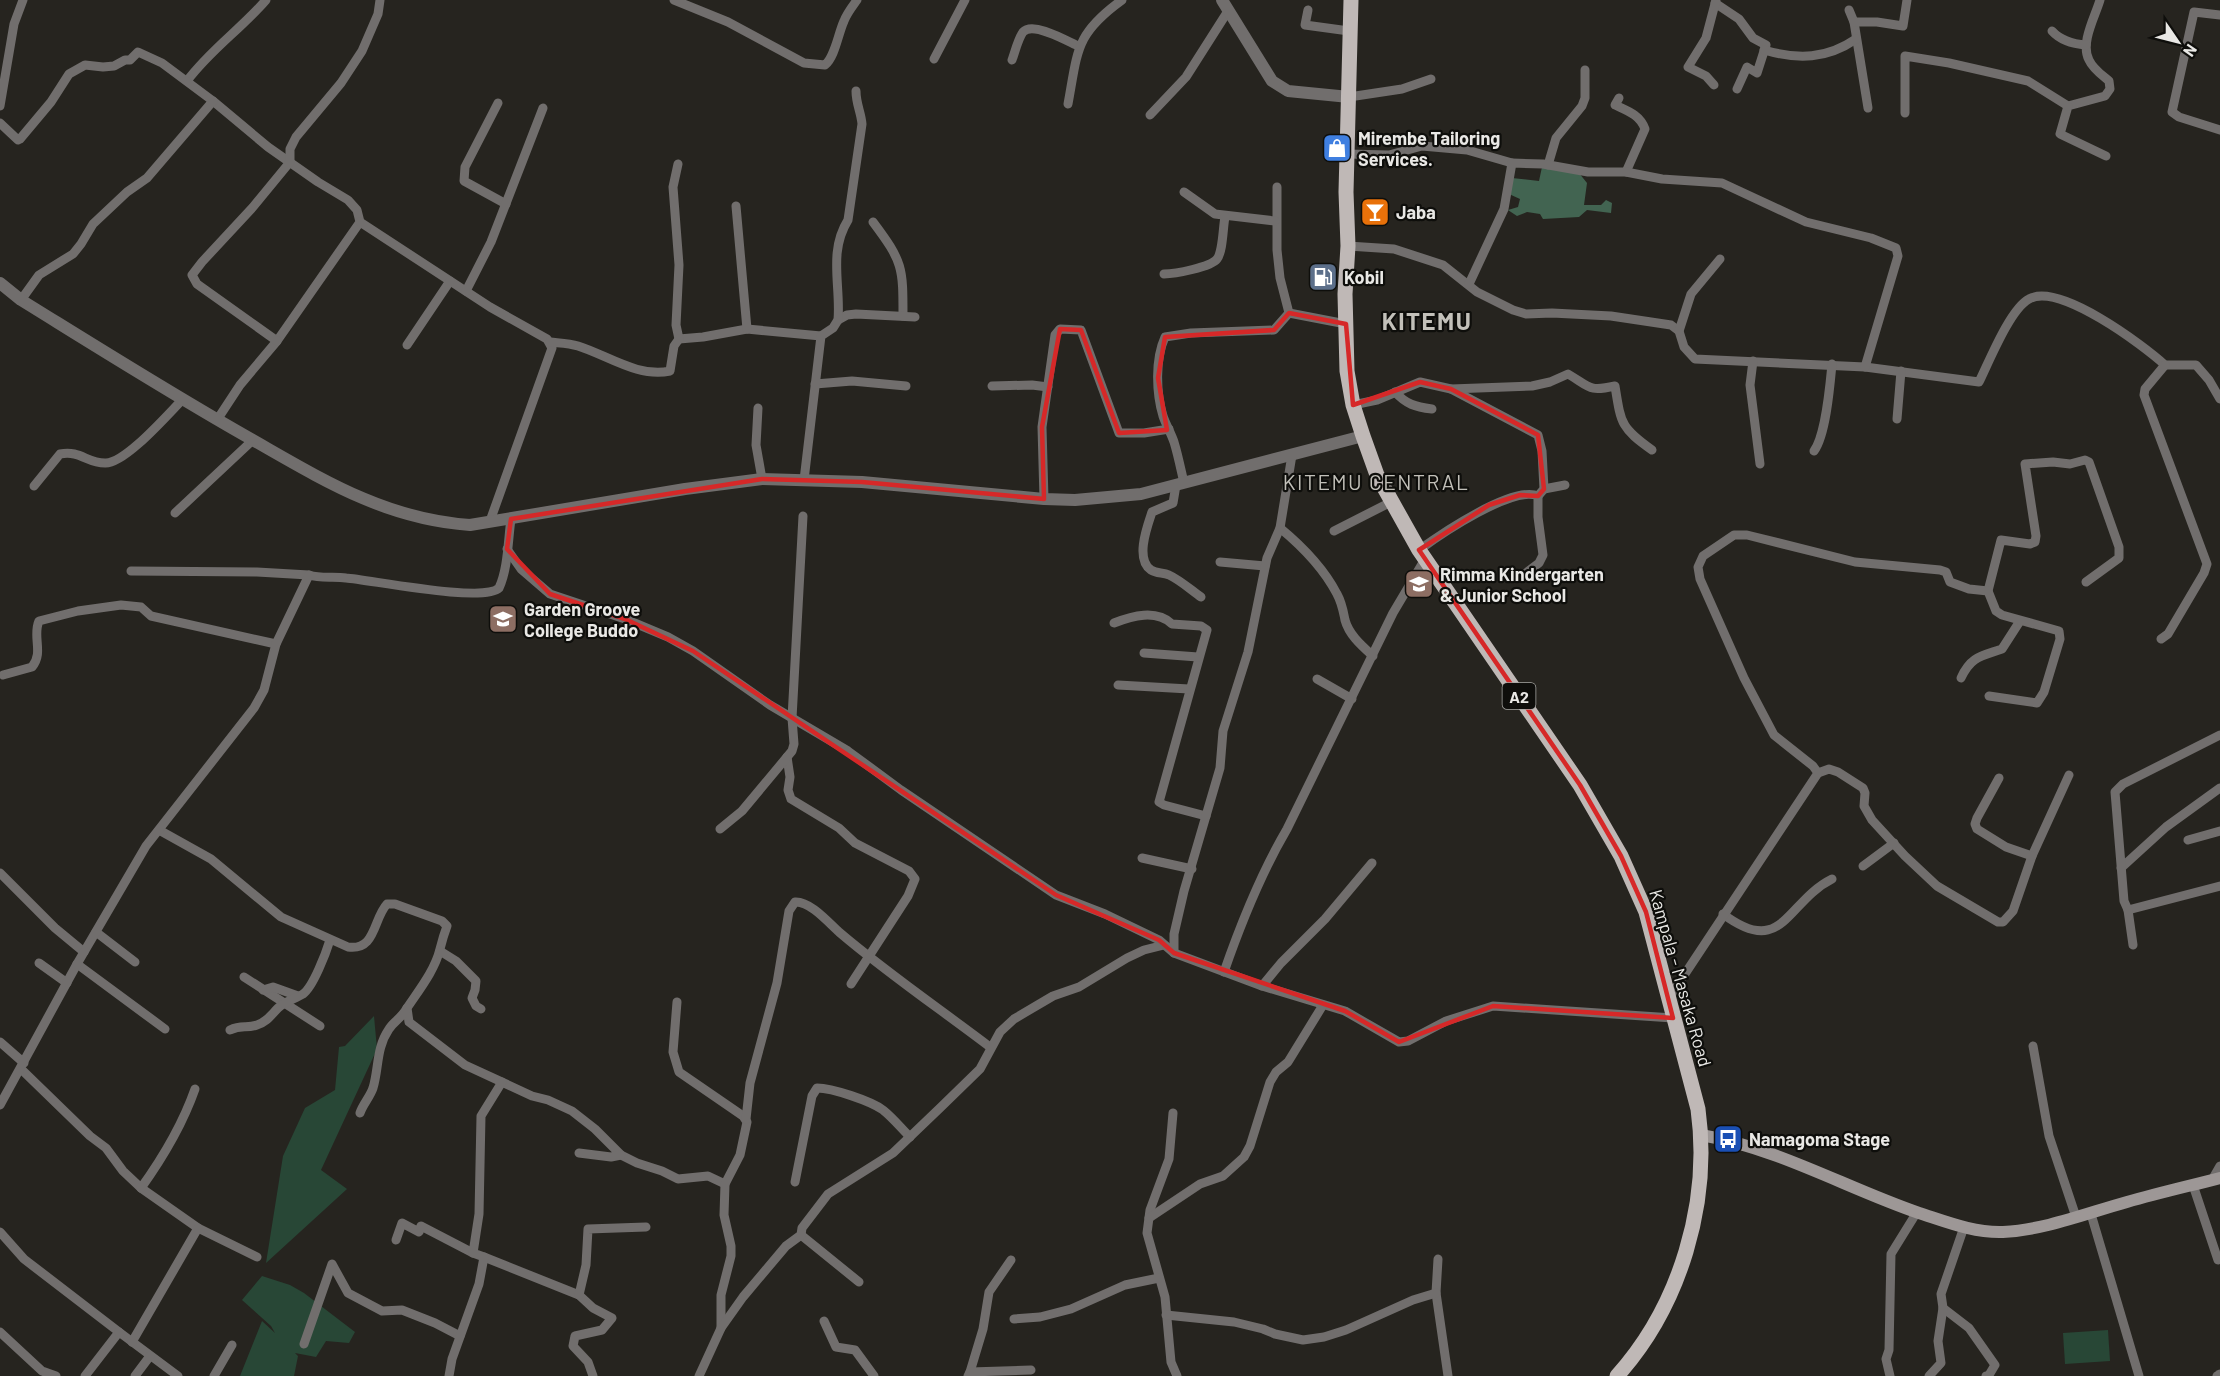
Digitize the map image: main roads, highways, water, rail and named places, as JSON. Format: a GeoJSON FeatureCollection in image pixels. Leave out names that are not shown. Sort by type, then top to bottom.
{"type":"FeatureCollection","features":[{"type":"Feature","properties":{"kind":"main road","name":"Kampala - Masaka Road"},"geometry":{"type":"LineString","coordinates":[[1351,0],[1347,154],[1348,246],[1345,267],[1347,371],[1353,405],[1377,475],[1391,502],[1422,554],[1580,785],[1621,856],[1646,912],[1698,1109],[1701,1174],[1696,1208],[1679,1271],[1653,1330],[1617,1376]]}},
{"type":"Feature","properties":{"kind":"main road"},"geometry":{"type":"LineString","coordinates":[[1701,1135],[1737,1141],[1880,1200],[1979,1230],[2004,1232],[2091,1214],[2127,1202],[2216,1179]]}},
{"type":"Feature","properties":{"kind":"place","name":"Mirembe Tailoring Services."},"geometry":{"type":"Point","coordinates":[1337,148]}},
{"type":"Feature","properties":{"kind":"place","name":"Jaba"},"geometry":{"type":"Point","coordinates":[1375,212]}},
{"type":"Feature","properties":{"kind":"place","name":"Kobil"},"geometry":{"type":"Point","coordinates":[1323,277]}},
{"type":"Feature","properties":{"kind":"place","name":"Rimma Kindergarten & Junior School"},"geometry":{"type":"Point","coordinates":[1419,584]}},
{"type":"Feature","properties":{"kind":"place","name":"Garden Groove College Buddo"},"geometry":{"type":"Point","coordinates":[503,619]}},
{"type":"Feature","properties":{"kind":"place","name":"Namagoma Stage"},"geometry":{"type":"Point","coordinates":[1728,1139]}},
{"type":"Feature","properties":{"kind":"district","name":"KITEMU"},"geometry":{"type":"Point","coordinates":[1427,320]}},
{"type":"Feature","properties":{"kind":"district","name":"KITEMU CENTRAL"},"geometry":{"type":"Point","coordinates":[1376,481]}}]}
